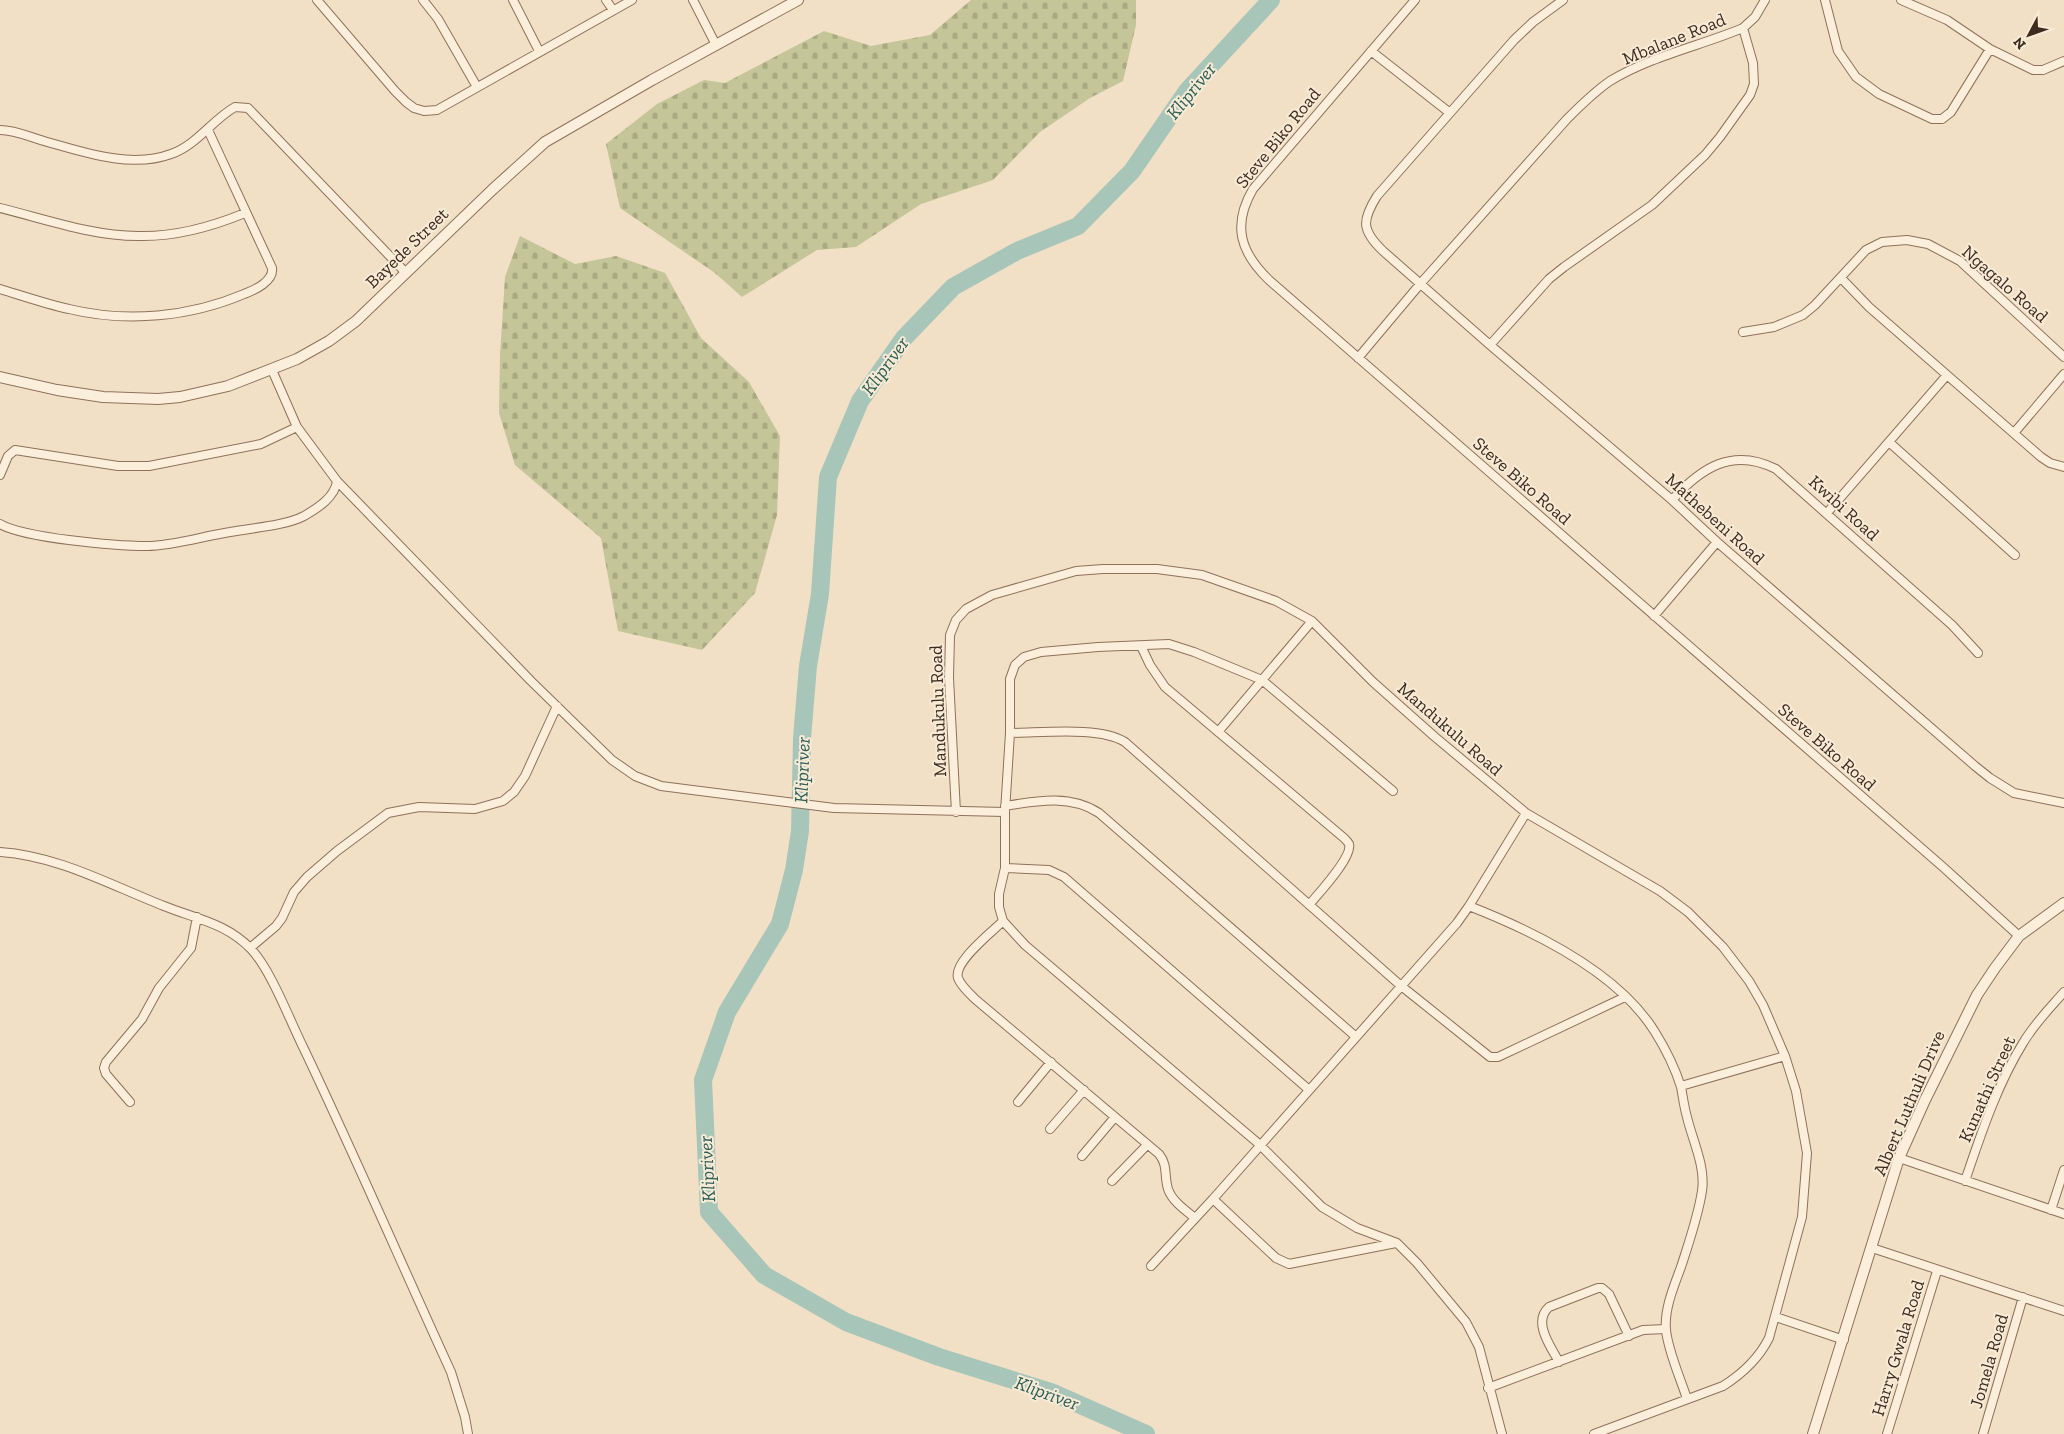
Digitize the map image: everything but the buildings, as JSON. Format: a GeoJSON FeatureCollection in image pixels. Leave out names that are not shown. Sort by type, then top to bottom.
{"type":"FeatureCollection","features":[{"type":"Feature","properties":{"kind":"street"},"geometry":{"type":"LineString","coordinates":[[317,0],[395,91],[414,108],[424,111],[437,110],[632,0]]}},
{"type":"Feature","properties":{"kind":"street"},"geometry":{"type":"LineString","coordinates":[[423,0],[438,19],[477,86]]}},
{"type":"Feature","properties":{"kind":"street"},"geometry":{"type":"LineString","coordinates":[[513,0],[539,52]]}},
{"type":"Feature","properties":{"kind":"street"},"geometry":{"type":"LineString","coordinates":[[606,0],[613,10]]}},
{"type":"Feature","properties":{"kind":"street"},"geometry":{"type":"LineString","coordinates":[[693,0],[716,44]]}},
{"type":"Feature","properties":{"kind":"street","name":"Bayede Street"},"geometry":{"type":"LineString","coordinates":[[0,377],[57,390],[103,397],[158,399],[180,397],[228,386],[272,370],[311,352],[356,321],[492,190],[545,142],[716,44],[798,0]]}},
{"type":"Feature","properties":{"kind":"street","name":"Steve Biko Road"},"geometry":{"type":"LineString","coordinates":[[1415,0],[1253,189],[1244,207],[1241,225],[1245,248],[1261,273],[1943,867],[2019,936]]}},
{"type":"Feature","properties":{"kind":"street"},"geometry":{"type":"LineString","coordinates":[[1371,51],[1450,113],[1514,40],[1563,0]]}},
{"type":"Feature","properties":{"kind":"street"},"geometry":{"type":"LineString","coordinates":[[1743,28],[1755,17],[1765,0]]}},
{"type":"Feature","properties":{"kind":"street"},"geometry":{"type":"LineString","coordinates":[[1825,0],[1838,51],[1856,77],[1879,94],[1932,119],[1942,120],[1951,112],[1990,49]]}},
{"type":"Feature","properties":{"kind":"street"},"geometry":{"type":"LineString","coordinates":[[1901,0],[1947,20],[1990,49],[2033,70],[2042,70],[2064,61]]}},
{"type":"Feature","properties":{"kind":"street","name":"Mbalane Road"},"geometry":{"type":"LineString","coordinates":[[1358,358],[1421,283],[1566,119],[1589,98],[1610,82],[1636,68],[1743,28],[1753,63],[1754,84],[1750,95],[1720,137],[1705,155],[1652,205],[1549,279],[1490,345]]}},
{"type":"Feature","properties":{"kind":"street"},"geometry":{"type":"LineString","coordinates":[[0,130],[93,154],[133,160],[149,159],[170,154],[189,144],[235,107],[243,106],[253,110],[406,272]]}},
{"type":"Feature","properties":{"kind":"street","name":"Mathebeni Road"},"geometry":{"type":"LineString","coordinates":[[1450,113],[1377,196],[1366,215],[1366,227],[1373,241],[1490,345],[1672,500],[1717,542],[1990,778],[2014,793],[2064,803]]}},
{"type":"Feature","properties":{"kind":"street"},"geometry":{"type":"LineString","coordinates":[[0,289],[70,310],[144,317],[163,316],[210,306],[249,292],[263,284],[271,276],[272,268],[208,130]]}},
{"type":"Feature","properties":{"kind":"street"},"geometry":{"type":"LineString","coordinates":[[0,208],[95,232],[137,236],[177,234],[217,224],[245,213]]}},
{"type":"Feature","properties":{"kind":"street","name":"Ngagalo Road"},"geometry":{"type":"LineString","coordinates":[[1743,332],[1774,327],[1803,315],[1816,306],[1866,250],[1877,244],[1907,240],[1928,244],[1964,265],[2064,357]]}},
{"type":"Feature","properties":{"kind":"street"},"geometry":{"type":"LineString","coordinates":[[1841,278],[1869,307],[2045,460],[2064,467]]}},
{"type":"Feature","properties":{"kind":"street"},"geometry":{"type":"LineString","coordinates":[[272,370],[297,427],[337,481],[557,706],[612,760],[635,776],[661,786],[834,808],[956,812],[1005,809],[1043,800],[1074,802],[1094,810],[1355,1036]]}},
{"type":"Feature","properties":{"kind":"street"},"geometry":{"type":"LineString","coordinates":[[2014,433],[2064,374]]}},
{"type":"Feature","properties":{"kind":"street"},"geometry":{"type":"LineString","coordinates":[[1827,513],[1946,375]]}},
{"type":"Feature","properties":{"kind":"street"},"geometry":{"type":"LineString","coordinates":[[0,475],[8,456],[15,450],[118,466],[150,466],[261,444],[297,427]]}},
{"type":"Feature","properties":{"kind":"street"},"geometry":{"type":"LineString","coordinates":[[1889,442],[2015,555]]}},
{"type":"Feature","properties":{"kind":"street","name":"Kwibi Road"},"geometry":{"type":"LineString","coordinates":[[1672,500],[1686,484],[1714,465],[1734,461],[1757,461],[1783,473],[1952,625],[1978,652]]}},
{"type":"Feature","properties":{"kind":"street"},"geometry":{"type":"LineString","coordinates":[[0,524],[18,530],[53,537],[149,546],[263,527],[303,516],[330,497],[335,490],[337,481]]}},
{"type":"Feature","properties":{"kind":"street"},"geometry":{"type":"LineString","coordinates":[[1654,616],[1717,542]]}},
{"type":"Feature","properties":{"kind":"street","name":"Mandukulu Road"},"geometry":{"type":"LineString","coordinates":[[956,812],[949,678],[950,635],[956,620],[966,609],[986,598],[1076,571],[1112,568],[1157,568],[1181,571],[1210,577],[1276,601],[1312,621],[1407,713],[1526,813],[1660,891],[1699,922],[1723,947],[1753,987],[1770,1018],[1785,1056],[1802,1119],[1807,1162],[1802,1217],[1776,1317],[1765,1345],[1740,1375],[1723,1386],[1594,1434]]}},
{"type":"Feature","properties":{"kind":"street"},"geometry":{"type":"LineString","coordinates":[[1218,732],[1312,621]]}},
{"type":"Feature","properties":{"kind":"street"},"geometry":{"type":"LineString","coordinates":[[1393,791],[1262,680],[1194,652],[1169,644],[1041,652],[1020,659],[1015,665],[1010,679],[1010,733],[1005,809],[1005,868],[999,894],[999,907],[1002,921],[1025,945],[1260,1144],[1327,1211],[1357,1228],[1397,1243],[1439,1287],[1466,1322],[1478,1347],[1502,1434]]}},
{"type":"Feature","properties":{"kind":"street"},"geometry":{"type":"LineString","coordinates":[[1142,646],[1150,665],[1165,687],[1344,838],[1349,845],[1346,857],[1339,869],[1310,905]]}},
{"type":"Feature","properties":{"kind":"street"},"geometry":{"type":"LineString","coordinates":[[250,948],[276,926],[282,918],[294,892],[307,877],[337,851],[388,813],[419,807],[475,809],[503,801],[514,792],[525,776],[557,706]]}},
{"type":"Feature","properties":{"kind":"street"},"geometry":{"type":"LineString","coordinates":[[1010,733],[1093,733],[1116,736],[1125,742],[1400,985],[1486,1056],[1493,1058],[1626,997]]}},
{"type":"Feature","properties":{"kind":"street"},"geometry":{"type":"LineString","coordinates":[[1151,1266],[1213,1199],[1308,1089],[1431,952],[1469,906],[1526,813]]}},
{"type":"Feature","properties":{"kind":"street"},"geometry":{"type":"LineString","coordinates":[[0,852],[17,853],[48,860],[99,878],[164,906],[216,924],[250,948],[259,959],[331,1104],[451,1372],[465,1417],[468,1434]]}},
{"type":"Feature","properties":{"kind":"street"},"geometry":{"type":"LineString","coordinates":[[1005,868],[1049,870],[1064,877],[1308,1089]]}},
{"type":"Feature","properties":{"kind":"street","name":"Albert Luthuli Drive"},"geometry":{"type":"LineString","coordinates":[[1813,1434],[1844,1340],[1899,1158],[1925,1100],[1977,995],[2019,936],[2064,903]]}},
{"type":"Feature","properties":{"kind":"street"},"geometry":{"type":"LineString","coordinates":[[1469,906],[1500,918],[1565,953],[1606,980],[1626,997],[1655,1032],[1681,1086],[1702,1175],[1703,1188],[1694,1224],[1672,1293],[1666,1329],[1668,1342],[1687,1398]]}},
{"type":"Feature","properties":{"kind":"street"},"geometry":{"type":"LineString","coordinates":[[130,1102],[106,1074],[104,1068],[106,1062],[142,1018],[159,988],[191,948],[196,917]]}},
{"type":"Feature","properties":{"kind":"street"},"geometry":{"type":"LineString","coordinates":[[1002,921],[962,961],[958,977],[976,999],[1158,1154],[1164,1161],[1167,1184],[1171,1195],[1195,1218]]}},
{"type":"Feature","properties":{"kind":"street","name":"Kunathi Street"},"geometry":{"type":"LineString","coordinates":[[1965,1181],[1983,1128],[2009,1069],[2028,1034],[2064,992]]}},
{"type":"Feature","properties":{"kind":"street"},"geometry":{"type":"LineString","coordinates":[[1681,1086],[1785,1056]]}},
{"type":"Feature","properties":{"kind":"street"},"geometry":{"type":"LineString","coordinates":[[1018,1102],[1051,1062]]}},
{"type":"Feature","properties":{"kind":"street"},"geometry":{"type":"LineString","coordinates":[[1050,1129],[1084,1090]]}},
{"type":"Feature","properties":{"kind":"street"},"geometry":{"type":"LineString","coordinates":[[1082,1156],[1115,1117]]}},
{"type":"Feature","properties":{"kind":"street"},"geometry":{"type":"LineString","coordinates":[[1112,1181],[1148,1144]]}},
{"type":"Feature","properties":{"kind":"street"},"geometry":{"type":"LineString","coordinates":[[1899,1158],[2064,1214]]}},
{"type":"Feature","properties":{"kind":"street"},"geometry":{"type":"LineString","coordinates":[[2051,1210],[2064,1170]]}},
{"type":"Feature","properties":{"kind":"street"},"geometry":{"type":"LineString","coordinates":[[1213,1199],[1283,1262],[1296,1263],[1397,1243]]}},
{"type":"Feature","properties":{"kind":"street"},"geometry":{"type":"LineString","coordinates":[[1872,1248],[1937,1271],[2064,1311]]}},
{"type":"Feature","properties":{"kind":"street","name":"Harry Gwala Road"},"geometry":{"type":"LineString","coordinates":[[1887,1434],[1937,1271]]}},
{"type":"Feature","properties":{"kind":"street"},"geometry":{"type":"LineString","coordinates":[[1558,1362],[1544,1331],[1542,1318],[1545,1310],[1598,1288],[1605,1290],[1609,1294],[1629,1336]]}},
{"type":"Feature","properties":{"kind":"street","name":"Jomela Road"},"geometry":{"type":"LineString","coordinates":[[1983,1434],[2023,1297]]}},
{"type":"Feature","properties":{"kind":"street"},"geometry":{"type":"LineString","coordinates":[[1776,1317],[1844,1340]]}},
{"type":"Feature","properties":{"kind":"street"},"geometry":{"type":"LineString","coordinates":[[1488,1388],[1643,1330],[1666,1329]]}},
{"type":"Feature","properties":{"kind":"green space"},"geometry":{"type":"Polygon","coordinates":[[[971,0],[1136,0],[1136,25],[1123,81],[1090,98],[1040,132],[993,180],[921,204],[856,247],[817,250],[742,297],[715,273],[620,208],[606,144],[657,104],[704,80],[725,83],[824,31],[871,46],[930,35],[971,0]]]}},
{"type":"Feature","properties":{"kind":"green space"},"geometry":{"type":"Polygon","coordinates":[[[520,236],[575,264],[616,256],[665,273],[701,338],[749,382],[780,436],[777,515],[755,593],[702,650],[618,631],[601,538],[515,465],[499,413],[500,355],[505,277],[520,236]]]}},
{"type":"Feature","properties":{"kind":"waterway","name":"Klipriver"},"geometry":{"type":"LineString","coordinates":[[1146,1434],[1051,1392],[939,1357],[846,1322],[764,1275],[709,1212],[703,1080],[727,1012],[780,924],[794,870],[800,831],[802,738],[808,666],[820,594],[828,477],[860,401],[904,338],[953,287],[1017,251],[1078,226],[1132,171],[1187,91],[1271,0]]}}]}
